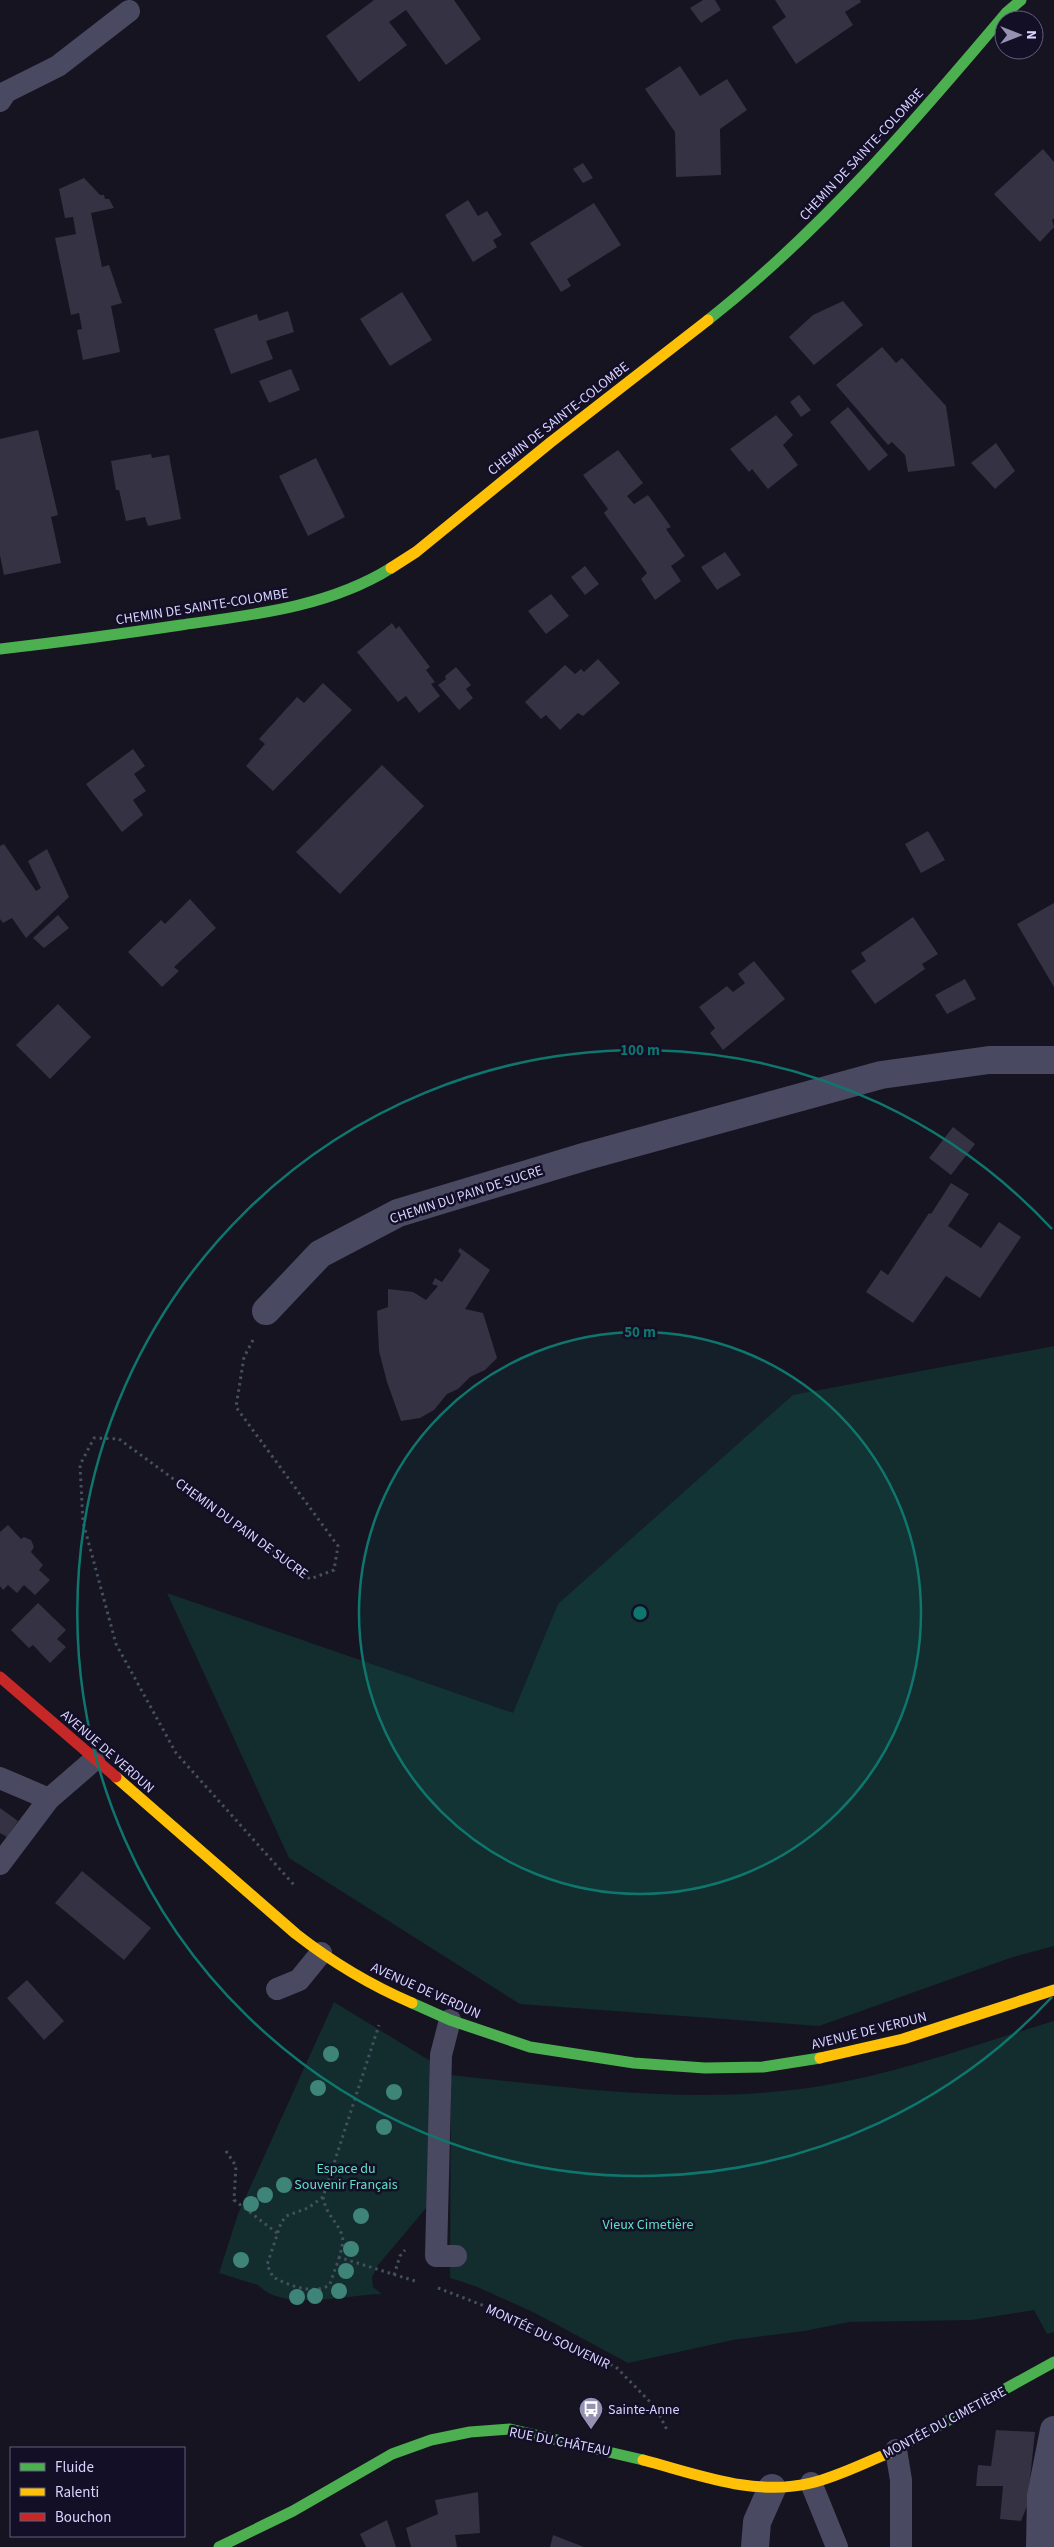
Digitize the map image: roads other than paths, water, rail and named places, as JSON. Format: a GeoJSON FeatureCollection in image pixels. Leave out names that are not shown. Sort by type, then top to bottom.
{"type":"FeatureCollection","features":[{"type":"Feature","properties":{"kind":"street","name":"CHEMIN DE SAINTE-COLOMBE"},"geometry":{"type":"LineString","coordinates":[[0,649],[74,641],[252,616],[313,602],[370,582],[416,552],[551,442],[756,282],[813,228],[924,109],[1006,13],[1021,0]]}},
{"type":"Feature","properties":{"kind":"street","name":"CHEMIN DU PAIN DE SUCRE"},"geometry":{"type":"LineString","coordinates":[[266,1311],[320,1254],[398,1213],[587,1156],[881,1075],[989,1060],[1054,1060]]}},
{"type":"Feature","properties":{"kind":"street","name":"AVENUE DE VERDUN"},"geometry":{"type":"LineString","coordinates":[[0,1676],[94,1760],[321,1953],[393,1995],[450,2020],[530,2047],[634,2063],[704,2068],[763,2067],[838,2056],[903,2039],[1054,1990]]}},
{"type":"Feature","properties":{"kind":"street","name":"MONTÉE DU CIMETIÈRE"},"geometry":{"type":"LineString","coordinates":[[772,2488],[811,2483],[896,2450],[1054,2362]]}},
{"type":"Feature","properties":{"kind":"street","name":"RUE DU CHÂTEAU"},"geometry":{"type":"LineString","coordinates":[[219,2547],[293,2510],[392,2454],[431,2440],[470,2432],[510,2429],[606,2450],[740,2485],[772,2488]]}},
{"type":"Feature","properties":{"kind":"street"},"geometry":{"type":"LineString","coordinates":[[1040,2547],[1041,2496],[1054,2430]]}},
{"type":"Feature","properties":{"kind":"street"},"geometry":{"type":"LineString","coordinates":[[755,2547],[757,2522],[772,2488]]}},
{"type":"Feature","properties":{"kind":"lane"},"geometry":{"type":"LineString","coordinates":[[0,101],[6,92],[58,66],[129,11]]}},
{"type":"Feature","properties":{"kind":"lane"},"geometry":{"type":"LineString","coordinates":[[0,1864],[49,1799],[94,1760]]}},
{"type":"Feature","properties":{"kind":"lane"},"geometry":{"type":"LineString","coordinates":[[0,1778],[49,1799]]}},
{"type":"Feature","properties":{"kind":"lane"},"geometry":{"type":"LineString","coordinates":[[277,1989],[299,1980],[321,1953]]}},
{"type":"Feature","properties":{"kind":"lane"},"geometry":{"type":"LineString","coordinates":[[450,2020],[441,2056],[436,2256],[456,2256]]}},
{"type":"Feature","properties":{"kind":"lane"},"geometry":{"type":"LineString","coordinates":[[896,2450],[901,2480],[901,2547]]}},
{"type":"Feature","properties":{"kind":"lane"},"geometry":{"type":"LineString","coordinates":[[811,2483],[837,2547]]}},
{"type":"Feature","properties":{"kind":"place","name":"Sainte-Anne"},"geometry":{"type":"Point","coordinates":[591,2430]}},
{"type":"Feature","properties":{"kind":"park label","name":"Espace du Souvenir Français"},"geometry":{"type":"Point","coordinates":[346,2176]}},
{"type":"Feature","properties":{"kind":"park label","name":"Vieux Cimetière"},"geometry":{"type":"Point","coordinates":[648,2224]}}]}
